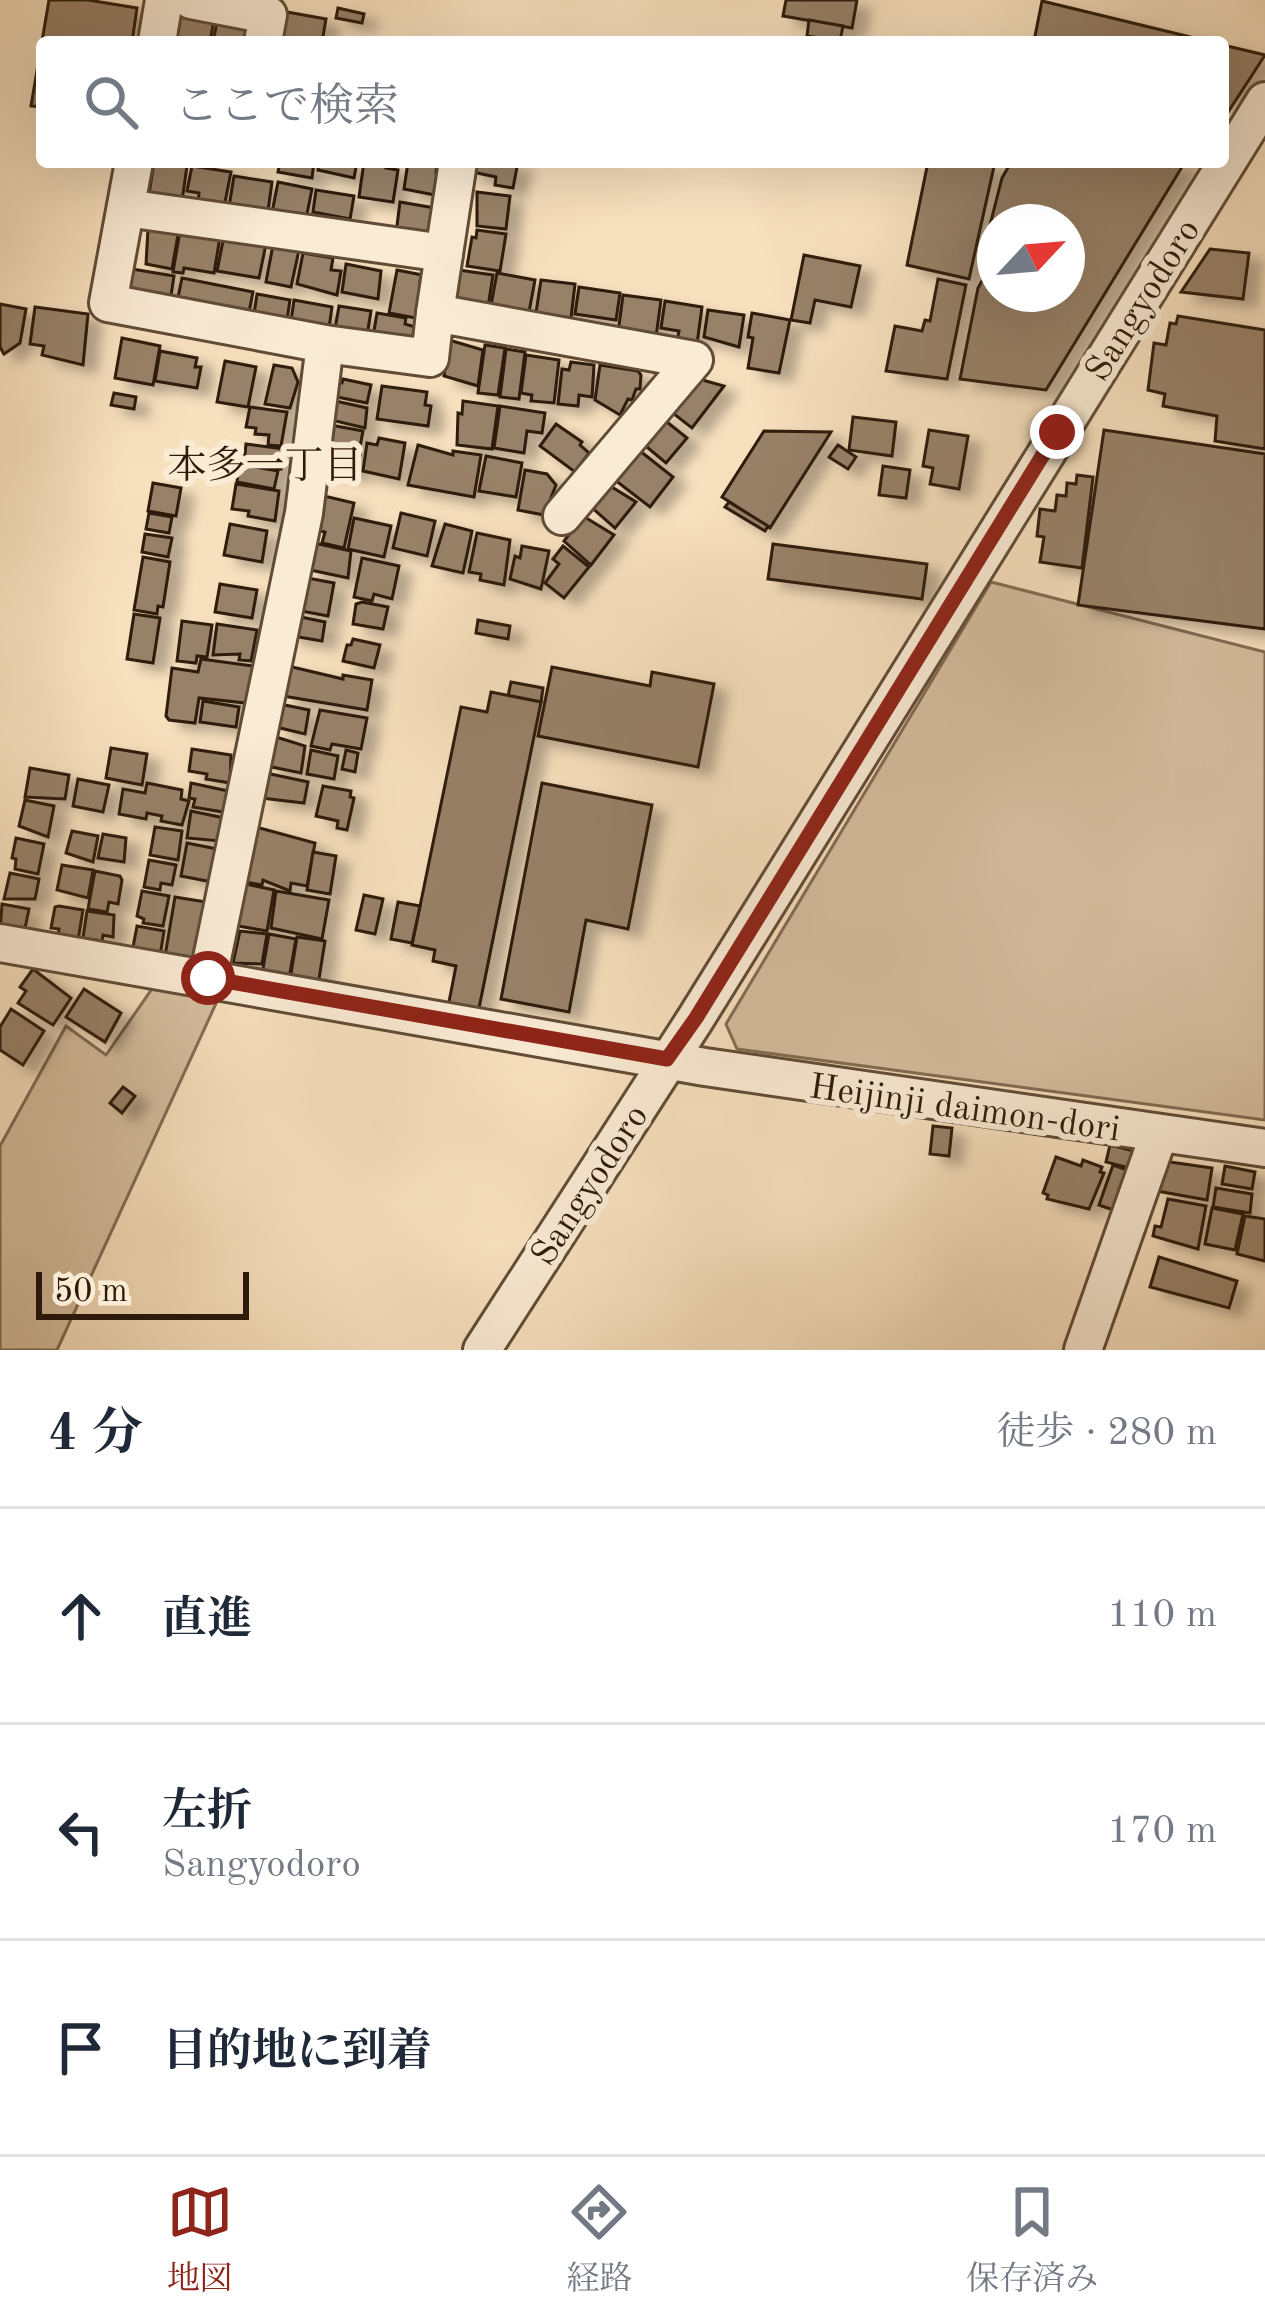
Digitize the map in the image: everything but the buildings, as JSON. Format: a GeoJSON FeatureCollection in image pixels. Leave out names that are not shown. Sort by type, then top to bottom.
{"type":"FeatureCollection","features":[{"type":"Feature","properties":{"kind":"street"},"geometry":{"type":"LineString","coordinates":[[158,36],[164,0]]}},
{"type":"Feature","properties":{"kind":"street"},"geometry":{"type":"LineString","coordinates":[[191,0],[268,15],[264,36]]}},
{"type":"Feature","properties":{"kind":"street","name":"Sangyodoro"},"geometry":{"type":"LineString","coordinates":[[1229,159],[1265,101]]}},
{"type":"Feature","properties":{"kind":"street"},"geometry":{"type":"LineString","coordinates":[[133,168],[108,303],[325,344],[430,358],[457,168]]}},
{"type":"Feature","properties":{"kind":"street","name":"Sangyodoro"},"geometry":{"type":"LineString","coordinates":[[482,1350],[709,998],[1223,168]]}},
{"type":"Feature","properties":{"kind":"street"},"geometry":{"type":"LineString","coordinates":[[126,208],[444,253]]}},
{"type":"Feature","properties":{"kind":"street"},"geometry":{"type":"LineString","coordinates":[[435,313],[694,359],[562,516]]}},
{"type":"Feature","properties":{"kind":"street"},"geometry":{"type":"LineString","coordinates":[[208,978],[304,513],[325,344]]}},
{"type":"Feature","properties":{"kind":"street","name":"Heijinji daimon-dori"},"geometry":{"type":"LineString","coordinates":[[2,947],[208,978],[667,1059],[1265,1148]]}},
{"type":"Feature","properties":{"kind":"street"},"geometry":{"type":"LineString","coordinates":[[1083,1350],[1160,1135]]}},
{"type":"Feature","properties":{"kind":"shaded area"},"geometry":{"type":"Polygon","coordinates":[[[991,582],[1265,652],[1265,1120],[737,1049],[726,1024],[991,582]]]}},
{"type":"Feature","properties":{"kind":"shaded area"},"geometry":{"type":"Polygon","coordinates":[[[154,986],[219,997],[57,1350],[0,1350],[0,1146],[66,1026],[106,1055],[154,986]]]}},
{"type":"Feature","properties":{"kind":"district","name":"本多一丁目"},"geometry":{"type":"Point","coordinates":[265,464]}},
{"type":"Feature","properties":{"kind":"route"},"geometry":{"type":"LineString","coordinates":[[208,978],[667,1059],[1057,432]]}}]}
